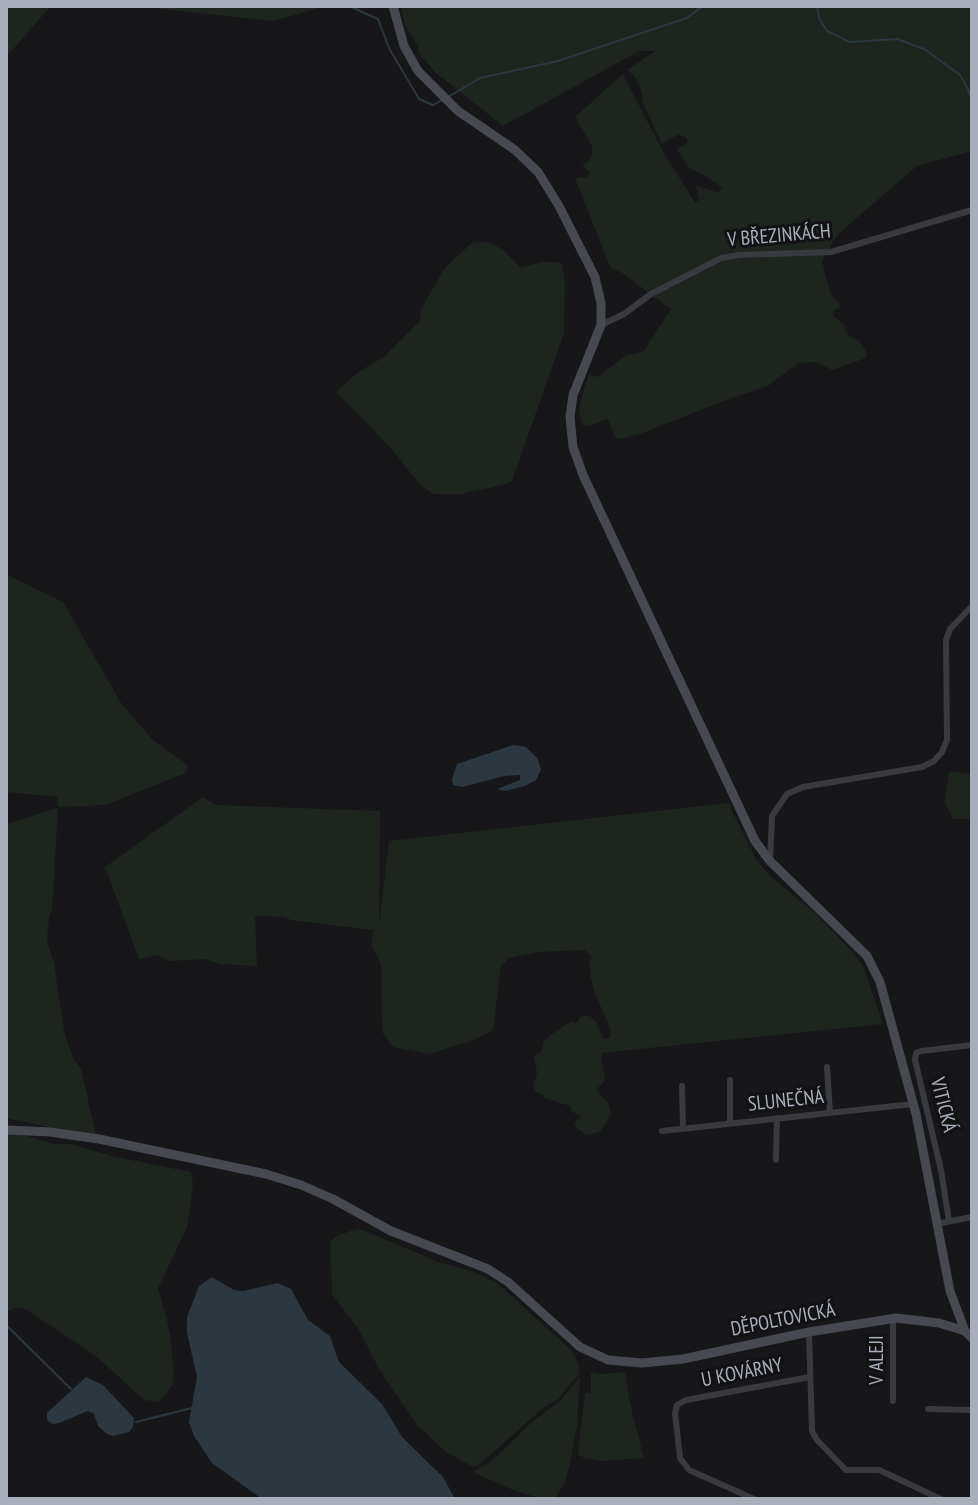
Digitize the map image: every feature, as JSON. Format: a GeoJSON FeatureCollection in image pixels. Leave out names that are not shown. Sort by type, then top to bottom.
{"type":"FeatureCollection","features":[{"type":"Feature","properties":{"kind":"street"},"geometry":{"type":"LineString","coordinates":[[393,6],[404,46],[418,71],[458,111],[515,150],[538,172],[595,277],[601,303],[601,325]]}},
{"type":"Feature","properties":{"kind":"street","name":"V BŘEZINKÁCH"},"geometry":{"type":"LineString","coordinates":[[601,325],[624,314],[651,294],[721,258],[831,252],[972,210]]}},
{"type":"Feature","properties":{"kind":"street","name":"DĚPOLTOVICKÁ"},"geometry":{"type":"LineString","coordinates":[[601,325],[573,395],[570,417],[573,447],[583,475],[755,841],[770,861],[867,956],[880,982],[927,1164],[950,1291],[968,1335]]}},
{"type":"Feature","properties":{"kind":"street"},"geometry":{"type":"LineString","coordinates":[[770,861],[772,816],[787,794],[803,787],[922,767],[942,752],[947,740],[946,640],[950,629],[972,606]]}},
{"type":"Feature","properties":{"kind":"street","name":"VITICKÁ"},"geometry":{"type":"LineString","coordinates":[[949,1221],[941,1170],[915,1060],[916,1053],[921,1051],[972,1045]]}},
{"type":"Feature","properties":{"kind":"street"},"geometry":{"type":"LineString","coordinates":[[827,1067],[830,1113]]}},
{"type":"Feature","properties":{"kind":"street"},"geometry":{"type":"LineString","coordinates":[[730,1080],[730,1123]]}},
{"type":"Feature","properties":{"kind":"street"},"geometry":{"type":"LineString","coordinates":[[682,1086],[683,1128]]}},
{"type":"Feature","properties":{"kind":"street","name":"SLUNEČNÁ"},"geometry":{"type":"LineString","coordinates":[[662,1131],[913,1104]]}},
{"type":"Feature","properties":{"kind":"street"},"geometry":{"type":"LineString","coordinates":[[776,1160],[777,1118]]}},
{"type":"Feature","properties":{"kind":"street","name":"DĚPOLTOVICKÁ"},"geometry":{"type":"LineString","coordinates":[[6,1130],[99,1139],[266,1174],[301,1185],[391,1231],[488,1269],[508,1282],[580,1347],[608,1360],[642,1363],[683,1359],[893,1318],[939,1323],[968,1335]]}},
{"type":"Feature","properties":{"kind":"street"},"geometry":{"type":"LineString","coordinates":[[936,1224],[972,1217]]}},
{"type":"Feature","properties":{"kind":"street","name":"V ALEJI"},"geometry":{"type":"LineString","coordinates":[[893,1318],[893,1401]]}},
{"type":"Feature","properties":{"kind":"street","name":"U KOVÁRNY"},"geometry":{"type":"LineString","coordinates":[[809,1332],[812,1431],[842,1468],[850,1471],[879,1470],[941,1499]]}},
{"type":"Feature","properties":{"kind":"street","name":"U KOVÁRNY"},"geometry":{"type":"LineString","coordinates":[[754,1499],[689,1470],[680,1458],[675,1413],[677,1405],[686,1400],[810,1377]]}},
{"type":"Feature","properties":{"kind":"street"},"geometry":{"type":"LineString","coordinates":[[928,1409],[972,1410]]}},
{"type":"Feature","properties":{"kind":"shaded area"},"geometry":{"type":"Polygon","coordinates":[[[6,6],[51,6],[6,57],[6,6]]]}},
{"type":"Feature","properties":{"kind":"shaded area"},"geometry":{"type":"Polygon","coordinates":[[[134,6],[327,6],[273,21],[134,6]]]}},
{"type":"Feature","properties":{"kind":"shaded area"},"geometry":{"type":"Polygon","coordinates":[[[401,6],[972,6],[972,151],[917,166],[837,235],[822,261],[831,296],[839,302],[840,308],[833,311],[834,317],[843,323],[848,335],[859,341],[867,353],[866,358],[832,370],[816,362],[798,363],[768,386],[620,439],[615,437],[608,419],[589,426],[582,425],[579,410],[589,375],[597,377],[627,355],[643,352],[671,309],[619,271],[613,270],[608,262],[575,178],[587,177],[589,172],[582,165],[589,161],[592,146],[575,117],[623,74],[661,148],[695,203],[699,200],[696,186],[718,192],[723,189],[689,168],[677,149],[687,143],[687,139],[679,134],[662,144],[634,75],[627,70],[655,51],[639,51],[503,126],[436,73],[420,55],[405,25],[401,6]]]}},
{"type":"Feature","properties":{"kind":"shaded area"},"geometry":{"type":"Polygon","coordinates":[[[482,242],[503,250],[520,267],[544,262],[562,264],[565,282],[564,333],[512,481],[461,494],[434,494],[421,486],[391,448],[336,392],[357,373],[385,356],[418,323],[420,311],[446,266],[472,243],[482,242]]]}},
{"type":"Feature","properties":{"kind":"shaded area"},"geometry":{"type":"Polygon","coordinates":[[[6,574],[63,602],[121,703],[154,741],[188,765],[186,773],[108,804],[60,807],[58,797],[6,792],[6,574]]]}},
{"type":"Feature","properties":{"kind":"shaded area"},"geometry":{"type":"Polygon","coordinates":[[[513,745],[526,747],[538,759],[541,770],[536,780],[505,791],[497,789],[520,780],[520,775],[463,787],[453,785],[457,764],[513,745]]]}},
{"type":"Feature","properties":{"kind":"shaded area"},"geometry":{"type":"Polygon","coordinates":[[[949,771],[972,775],[972,819],[953,819],[945,803],[949,771]]]}},
{"type":"Feature","properties":{"kind":"shaded area"},"geometry":{"type":"Polygon","coordinates":[[[203,797],[216,805],[380,811],[379,925],[389,841],[728,803],[757,861],[813,911],[855,955],[864,968],[883,1024],[601,1053],[605,1080],[597,1089],[608,1103],[611,1114],[600,1132],[586,1135],[574,1126],[580,1115],[572,1112],[570,1106],[544,1098],[533,1086],[537,1073],[534,1056],[542,1051],[544,1040],[568,1023],[572,1021],[576,1024],[580,1017],[588,1015],[595,1020],[604,1039],[610,1038],[611,1030],[591,979],[591,956],[585,950],[539,952],[509,958],[501,966],[493,1030],[472,1041],[428,1054],[393,1047],[382,1032],[381,964],[371,945],[373,930],[284,917],[255,916],[257,966],[220,964],[206,959],[169,961],[158,955],[139,959],[105,867],[203,797]]]}},
{"type":"Feature","properties":{"kind":"shaded area"},"geometry":{"type":"Polygon","coordinates":[[[58,808],[52,911],[47,942],[54,963],[64,1031],[74,1060],[81,1068],[96,1137],[6,1118],[6,824],[58,808]]]}},
{"type":"Feature","properties":{"kind":"shaded area"},"geometry":{"type":"Polygon","coordinates":[[[6,1130],[54,1144],[69,1144],[191,1172],[193,1184],[187,1228],[158,1288],[170,1332],[174,1374],[172,1386],[160,1402],[144,1400],[96,1356],[27,1310],[20,1307],[6,1311],[6,1130]]]}},
{"type":"Feature","properties":{"kind":"shaded area"},"geometry":{"type":"Polygon","coordinates":[[[358,1228],[496,1282],[570,1349],[578,1362],[580,1373],[558,1399],[543,1408],[480,1464],[473,1467],[446,1452],[418,1426],[380,1371],[359,1330],[332,1294],[330,1242],[358,1228]]]}},
{"type":"Feature","properties":{"kind":"shaded area"},"geometry":{"type":"Polygon","coordinates":[[[212,1277],[234,1290],[243,1291],[278,1283],[291,1289],[308,1320],[330,1336],[339,1362],[382,1404],[402,1437],[443,1477],[455,1499],[262,1499],[212,1463],[194,1436],[189,1422],[197,1377],[187,1333],[187,1317],[199,1286],[212,1277]]]}},
{"type":"Feature","properties":{"kind":"shaded area"},"geometry":{"type":"Polygon","coordinates":[[[591,1372],[625,1372],[644,1458],[602,1461],[578,1454],[585,1392],[591,1393],[591,1372]]]}},
{"type":"Feature","properties":{"kind":"shaded area"},"geometry":{"type":"Polygon","coordinates":[[[86,1377],[103,1385],[134,1418],[129,1432],[113,1436],[107,1434],[98,1426],[94,1414],[88,1411],[59,1423],[53,1424],[47,1420],[47,1413],[86,1377]]]}},
{"type":"Feature","properties":{"kind":"shaded area"},"geometry":{"type":"Polygon","coordinates":[[[580,1377],[571,1459],[566,1480],[555,1499],[542,1499],[513,1490],[473,1472],[494,1459],[531,1423],[561,1400],[580,1377]]]}},
{"type":"Feature","properties":{"kind":"waterway"},"geometry":{"type":"LineString","coordinates":[[252,6],[276,6]]}},
{"type":"Feature","properties":{"kind":"waterway"},"geometry":{"type":"LineString","coordinates":[[349,6],[378,19],[389,48],[419,99],[433,105],[442,100]]}},
{"type":"Feature","properties":{"kind":"waterway"},"geometry":{"type":"LineString","coordinates":[[448,97],[480,78],[558,61],[687,18],[703,6]]}},
{"type":"Feature","properties":{"kind":"waterway"},"geometry":{"type":"LineString","coordinates":[[817,6],[819,18],[827,31],[850,42],[897,39],[926,50],[960,75],[972,102]]}},
{"type":"Feature","properties":{"kind":"waterway"},"geometry":{"type":"LineString","coordinates":[[6,1325],[71,1389]]}},
{"type":"Feature","properties":{"kind":"waterway"},"geometry":{"type":"LineString","coordinates":[[136,1422],[192,1408]]}}]}
